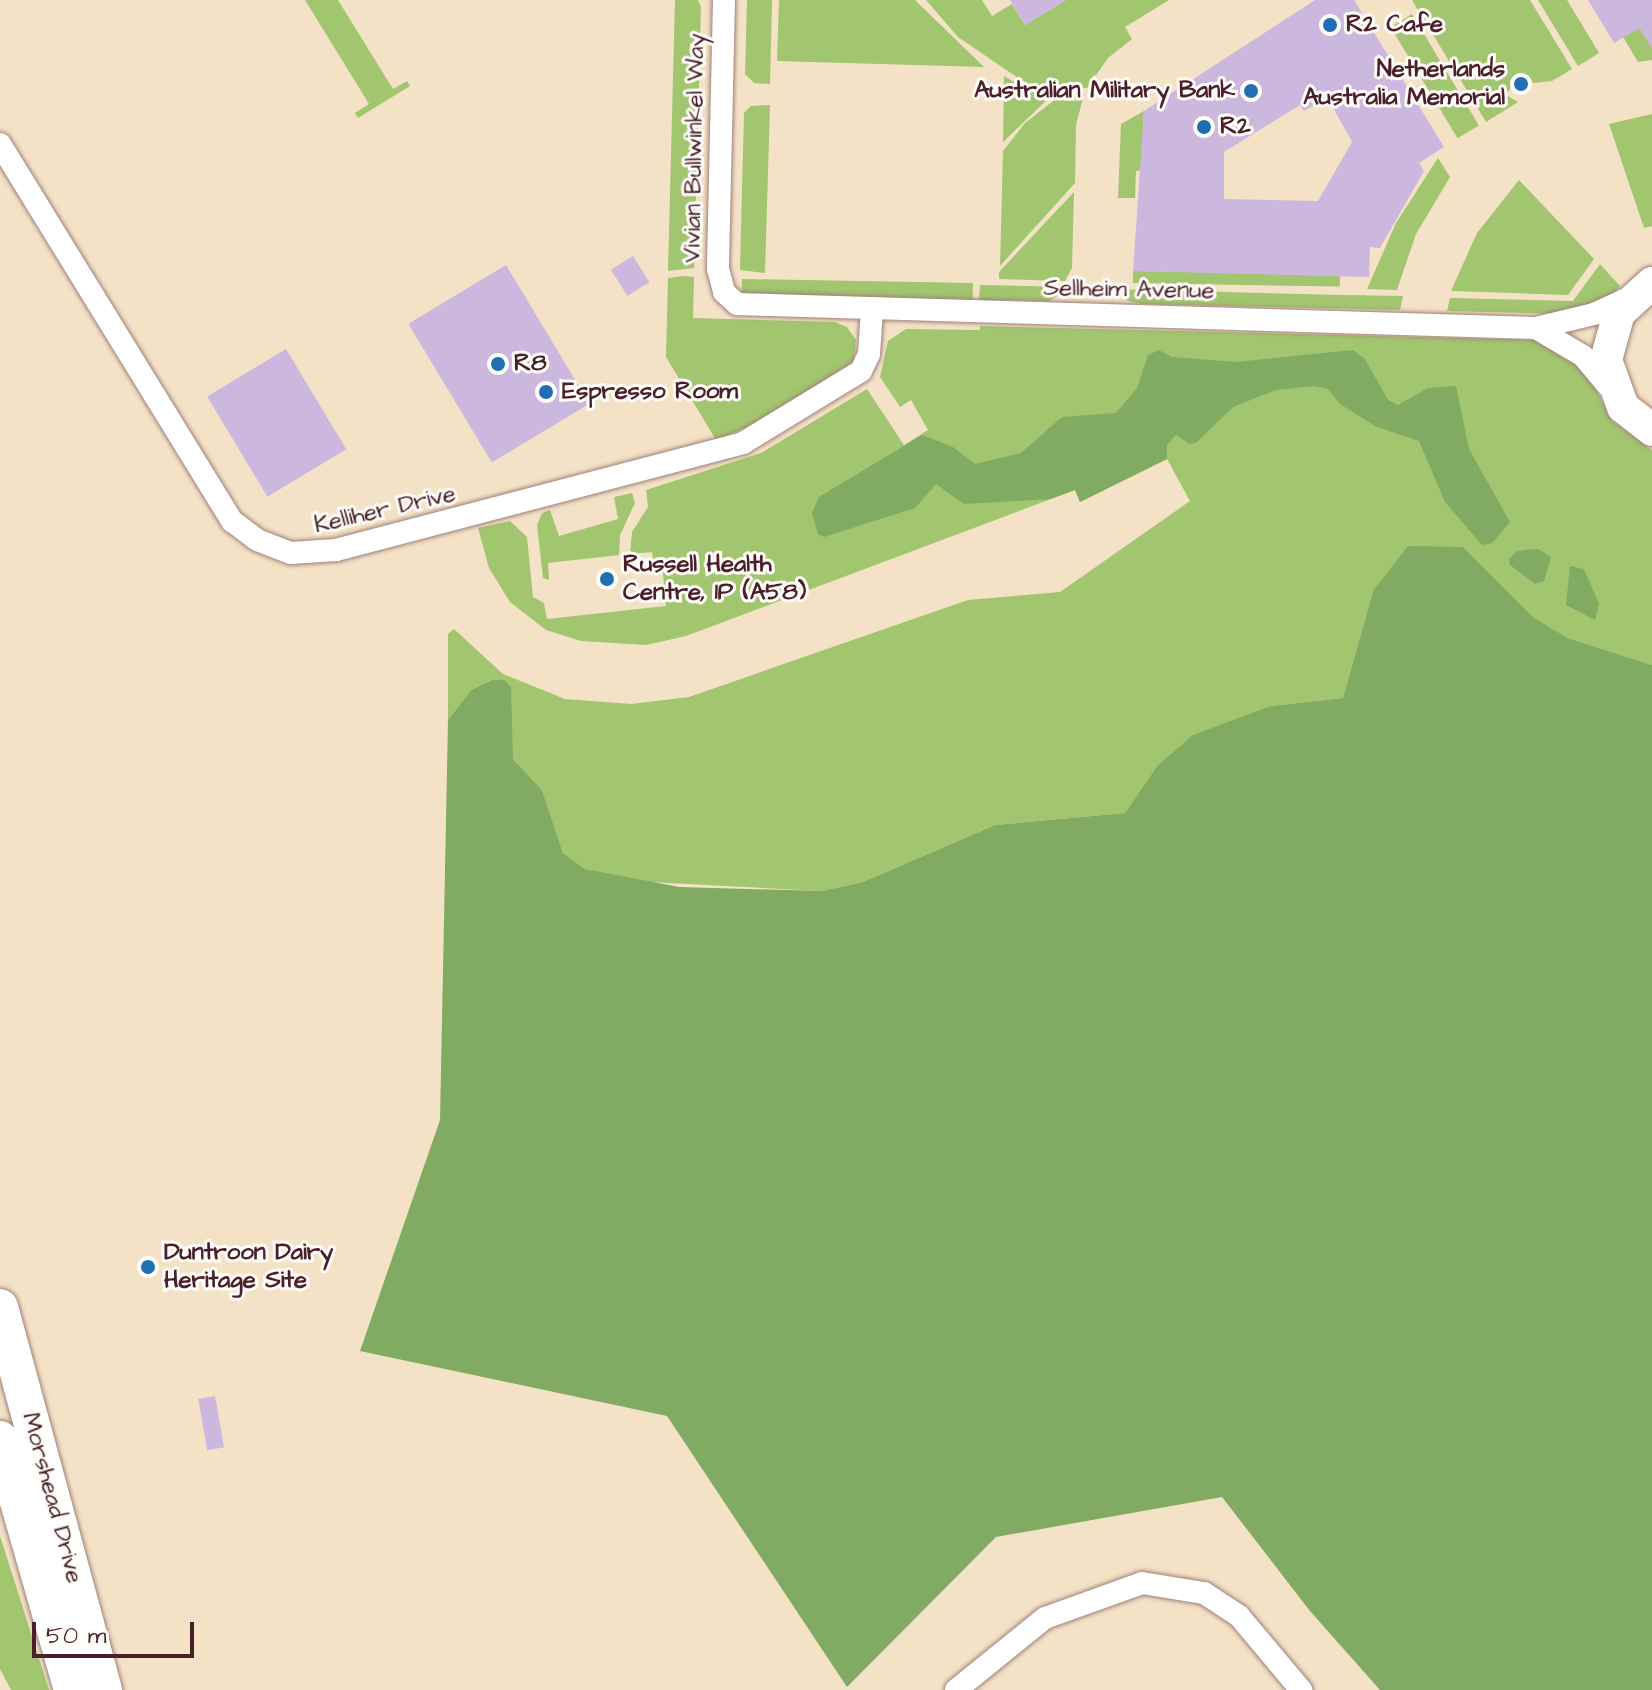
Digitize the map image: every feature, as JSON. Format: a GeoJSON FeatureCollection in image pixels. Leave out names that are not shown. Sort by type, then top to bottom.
{"type":"FeatureCollection","features":[{"type":"Feature","properties":{"kind":"main road","name":"Morshead Drive"},"geometry":{"type":"LineString","coordinates":[[0,1307],[104,1690]]}},
{"type":"Feature","properties":{"kind":"main road","name":"Morshead Drive"},"geometry":{"type":"LineString","coordinates":[[0,1439],[72,1690]]}},
{"type":"Feature","properties":{"kind":"street","name":"Vivian Bullwinkel Way"},"geometry":{"type":"LineString","coordinates":[[724,0],[717,250],[726,295]]}},
{"type":"Feature","properties":{"kind":"street","name":"Kelliher Drive"},"geometry":{"type":"LineString","coordinates":[[0,144],[232,521],[264,544],[291,553],[336,550],[743,443],[861,371],[869,354],[872,310]]}},
{"type":"Feature","properties":{"kind":"street","name":"Sellheim Avenue"},"geometry":{"type":"LineString","coordinates":[[726,295],[744,305],[1536,328],[1594,314],[1643,288]]}},
{"type":"Feature","properties":{"kind":"street"},"geometry":{"type":"LineString","coordinates":[[1643,288],[1609,336],[1608,373],[1616,396],[1652,430]]}},
{"type":"Feature","properties":{"kind":"street","name":"Sellheim Avenue"},"geometry":{"type":"LineString","coordinates":[[1536,328],[1583,356],[1616,396]]}},
{"type":"Feature","properties":{"kind":"street"},"geometry":{"type":"LineString","coordinates":[[956,1690],[1045,1618],[1142,1583],[1204,1593],[1239,1616],[1301,1690]]}},
{"type":"Feature","properties":{"kind":"green space"},"geometry":{"type":"Polygon","coordinates":[[[305,0],[338,0],[393,89],[407,81],[410,86],[358,118],[355,113],[369,104],[305,0]]]}},
{"type":"Feature","properties":{"kind":"green space"},"geometry":{"type":"Polygon","coordinates":[[[675,0],[698,0],[701,7],[694,268],[668,271],[675,0]]]}},
{"type":"Feature","properties":{"kind":"green space"},"geometry":{"type":"Polygon","coordinates":[[[747,0],[772,0],[770,84],[754,83],[745,74],[747,0]]]}},
{"type":"Feature","properties":{"kind":"green space"},"geometry":{"type":"Polygon","coordinates":[[[779,0],[915,0],[984,67],[777,61],[779,0]]]}},
{"type":"Feature","properties":{"kind":"green space"},"geometry":{"type":"Polygon","coordinates":[[[926,0],[982,0],[992,16],[1012,4],[1025,25],[1066,0],[1169,0],[1125,27],[1132,39],[1108,58],[1087,88],[1060,89],[1032,86],[1015,76],[958,37],[926,0]]]}},
{"type":"Feature","properties":{"kind":"green space"},"geometry":{"type":"Polygon","coordinates":[[[1412,0],[1530,0],[1572,69],[1552,81],[1533,83],[1528,75],[1519,75],[1506,95],[1518,102],[1486,122],[1412,0]]]}},
{"type":"Feature","properties":{"kind":"green space"},"geometry":{"type":"Polygon","coordinates":[[[1538,0],[1567,0],[1599,53],[1578,66],[1538,0]]]}},
{"type":"Feature","properties":{"kind":"green space"},"geometry":{"type":"Polygon","coordinates":[[[1412,14],[1479,125],[1458,138],[1391,27],[1412,14]]]}},
{"type":"Feature","properties":{"kind":"green space"},"geometry":{"type":"Polygon","coordinates":[[[1639,28],[1652,35],[1652,60],[1638,62],[1623,37],[1639,28]]]}},
{"type":"Feature","properties":{"kind":"green space"},"geometry":{"type":"Polygon","coordinates":[[[1004,76],[1028,90],[1052,95],[1003,142],[1004,76]]]}},
{"type":"Feature","properties":{"kind":"green space"},"geometry":{"type":"Polygon","coordinates":[[[1084,94],[1076,125],[1075,183],[1000,266],[1003,151],[1025,123],[1061,95],[1084,94]]]}},
{"type":"Feature","properties":{"kind":"green space"},"geometry":{"type":"Polygon","coordinates":[[[770,105],[765,273],[740,270],[744,113],[751,106],[770,105]]]}},
{"type":"Feature","properties":{"kind":"green space"},"geometry":{"type":"Polygon","coordinates":[[[1144,111],[1142,170],[1136,171],[1135,198],[1118,198],[1121,124],[1144,111]]]}},
{"type":"Feature","properties":{"kind":"green space"},"geometry":{"type":"Polygon","coordinates":[[[1652,114],[1652,226],[1644,228],[1609,124],[1652,114]]]}},
{"type":"Feature","properties":{"kind":"green space"},"geometry":{"type":"Polygon","coordinates":[[[1438,158],[1450,177],[1416,234],[1397,290],[1367,289],[1396,223],[1438,158]]]}},
{"type":"Feature","properties":{"kind":"green space"},"geometry":{"type":"Polygon","coordinates":[[[1519,180],[1594,259],[1568,295],[1451,291],[1477,233],[1519,180]]]}},
{"type":"Feature","properties":{"kind":"green space"},"geometry":{"type":"Polygon","coordinates":[[[1074,192],[1072,268],[1065,281],[999,279],[999,272],[1074,192]]]}},
{"type":"Feature","properties":{"kind":"green space"},"geometry":{"type":"Polygon","coordinates":[[[1600,264],[1620,286],[1609,298],[1567,314],[1447,311],[1450,298],[1573,301],[1600,264]]]}},
{"type":"Feature","properties":{"kind":"green space"},"geometry":{"type":"Polygon","coordinates":[[[1133,271],[1340,275],[1340,287],[1133,283],[1133,271]]]}},
{"type":"Feature","properties":{"kind":"green space"},"geometry":{"type":"Polygon","coordinates":[[[694,277],[693,318],[835,322],[847,327],[856,340],[854,361],[762,421],[716,440],[666,357],[668,278],[694,277]]]}},
{"type":"Feature","properties":{"kind":"green space"},"geometry":{"type":"Polygon","coordinates":[[[742,279],[973,283],[973,305],[742,301],[742,279]]]}},
{"type":"Feature","properties":{"kind":"green space"},"geometry":{"type":"Polygon","coordinates":[[[980,285],[1071,287],[1049,301],[979,300],[980,285]]]}},
{"type":"Feature","properties":{"kind":"green space"},"geometry":{"type":"Polygon","coordinates":[[[1115,289],[1403,296],[1400,310],[1143,304],[1128,301],[1115,289]]]}},
{"type":"Feature","properties":{"kind":"green space"},"geometry":{"type":"Polygon","coordinates":[[[980,326],[1538,340],[1564,350],[1592,381],[1612,421],[1652,450],[1652,665],[1568,638],[1533,617],[1463,547],[1373,591],[1343,698],[1271,706],[1157,766],[1125,813],[995,825],[863,882],[822,891],[630,881],[585,869],[563,853],[542,790],[513,759],[492,680],[471,690],[448,720],[448,634],[454,629],[503,674],[565,699],[631,704],[689,697],[968,600],[1060,592],[1190,501],[1167,459],[1080,502],[1075,490],[686,636],[646,645],[581,641],[546,630],[510,602],[489,568],[478,528],[510,521],[527,537],[533,597],[544,603],[547,619],[666,606],[663,573],[654,566],[652,552],[630,554],[632,532],[648,507],[646,490],[761,453],[867,389],[904,445],[928,430],[911,400],[900,407],[880,377],[888,341],[906,329],[980,330],[980,326]]]}},
{"type":"Feature","properties":{"kind":"green space"},"geometry":{"type":"Polygon","coordinates":[[[1159,350],[1172,357],[1236,362],[1353,350],[1365,359],[1388,400],[1398,405],[1428,388],[1456,386],[1469,449],[1510,522],[1492,543],[1482,545],[1445,502],[1419,441],[1375,426],[1340,404],[1328,389],[1315,386],[1276,390],[1233,407],[1197,442],[1190,444],[1176,435],[1167,445],[1167,459],[1080,502],[1075,490],[1050,499],[964,504],[936,484],[915,508],[824,537],[818,534],[812,513],[819,497],[922,435],[953,447],[975,464],[1021,453],[1062,417],[1116,413],[1137,388],[1148,355],[1159,350]]]}},
{"type":"Feature","properties":{"kind":"green space"},"geometry":{"type":"Polygon","coordinates":[[[632,493],[635,503],[620,535],[619,555],[548,563],[549,580],[543,578],[537,525],[542,513],[550,510],[559,536],[618,519],[614,497],[632,493]]]}},
{"type":"Feature","properties":{"kind":"green space"},"geometry":{"type":"Polygon","coordinates":[[[1408,546],[1463,547],[1533,617],[1568,638],[1652,665],[1652,1690],[1380,1690],[1310,1611],[1222,1497],[996,1537],[847,1687],[667,1416],[360,1351],[440,1120],[448,720],[471,690],[492,680],[504,680],[511,687],[513,759],[542,790],[563,853],[585,869],[679,887],[822,891],[863,882],[995,825],[1125,813],[1157,766],[1193,735],[1271,706],[1343,698],[1373,591],[1408,546]]]}},
{"type":"Feature","properties":{"kind":"green space"},"geometry":{"type":"Polygon","coordinates":[[[1538,549],[1551,557],[1544,581],[1535,584],[1510,565],[1509,559],[1517,551],[1538,549]]]}},
{"type":"Feature","properties":{"kind":"green space"},"geometry":{"type":"Polygon","coordinates":[[[1570,566],[1584,569],[1599,604],[1595,620],[1566,605],[1570,566]]]}},
{"type":"Feature","properties":{"kind":"green space"},"geometry":{"type":"Polygon","coordinates":[[[0,1536],[49,1690],[11,1690],[0,1669],[0,1536]]]}},
{"type":"Feature","properties":{"kind":"building"},"geometry":{"type":"Polygon","coordinates":[[[1010,0],[1066,0],[1025,25],[1010,0]]]}},
{"type":"Feature","properties":{"kind":"building","name":"R2"},"geometry":{"type":"Polygon","coordinates":[[[1315,0],[1354,0],[1444,147],[1419,163],[1424,171],[1380,248],[1370,247],[1369,277],[1133,271],[1144,111],[1315,0]],[[1327,97],[1304,111],[1300,105],[1224,152],[1224,199],[1318,201],[1352,142],[1327,97]]]}},
{"type":"Feature","properties":{"kind":"building"},"geometry":{"type":"Polygon","coordinates":[[[1588,0],[1652,0],[1652,48],[1639,28],[1614,43],[1588,0]]]}},
{"type":"Feature","properties":{"kind":"building"},"geometry":{"type":"Polygon","coordinates":[[[633,256],[649,282],[627,296],[611,270],[633,256]]]}},
{"type":"Feature","properties":{"kind":"building","name":"R8"},"geometry":{"type":"Polygon","coordinates":[[[506,265],[589,404],[492,463],[408,324],[506,265]]]}},
{"type":"Feature","properties":{"kind":"building"},"geometry":{"type":"Polygon","coordinates":[[[286,349],[346,449],[267,497],[207,396],[286,349]]]}},
{"type":"Feature","properties":{"kind":"building"},"geometry":{"type":"Polygon","coordinates":[[[215,1396],[224,1447],[207,1450],[198,1399],[215,1396]]]}},
{"type":"Feature","properties":{"kind":"place","name":"R2 Cafe"},"geometry":{"type":"Point","coordinates":[1330,25]}},
{"type":"Feature","properties":{"kind":"place","name":"Netherlands Australia Memorial"},"geometry":{"type":"Point","coordinates":[1521,84]}},
{"type":"Feature","properties":{"kind":"place","name":"Australian Military Bank"},"geometry":{"type":"Point","coordinates":[1251,91]}},
{"type":"Feature","properties":{"kind":"place","name":"R2"},"geometry":{"type":"Point","coordinates":[1204,127]}},
{"type":"Feature","properties":{"kind":"place","name":"R8"},"geometry":{"type":"Point","coordinates":[498,364]}},
{"type":"Feature","properties":{"kind":"place","name":"Espresso Room"},"geometry":{"type":"Point","coordinates":[546,392]}},
{"type":"Feature","properties":{"kind":"place","name":"Russell Health Centre, 1P (A58)"},"geometry":{"type":"Point","coordinates":[607,579]}},
{"type":"Feature","properties":{"kind":"place","name":"Duntroon Dairy Heritage Site"},"geometry":{"type":"Point","coordinates":[148,1267]}}]}
